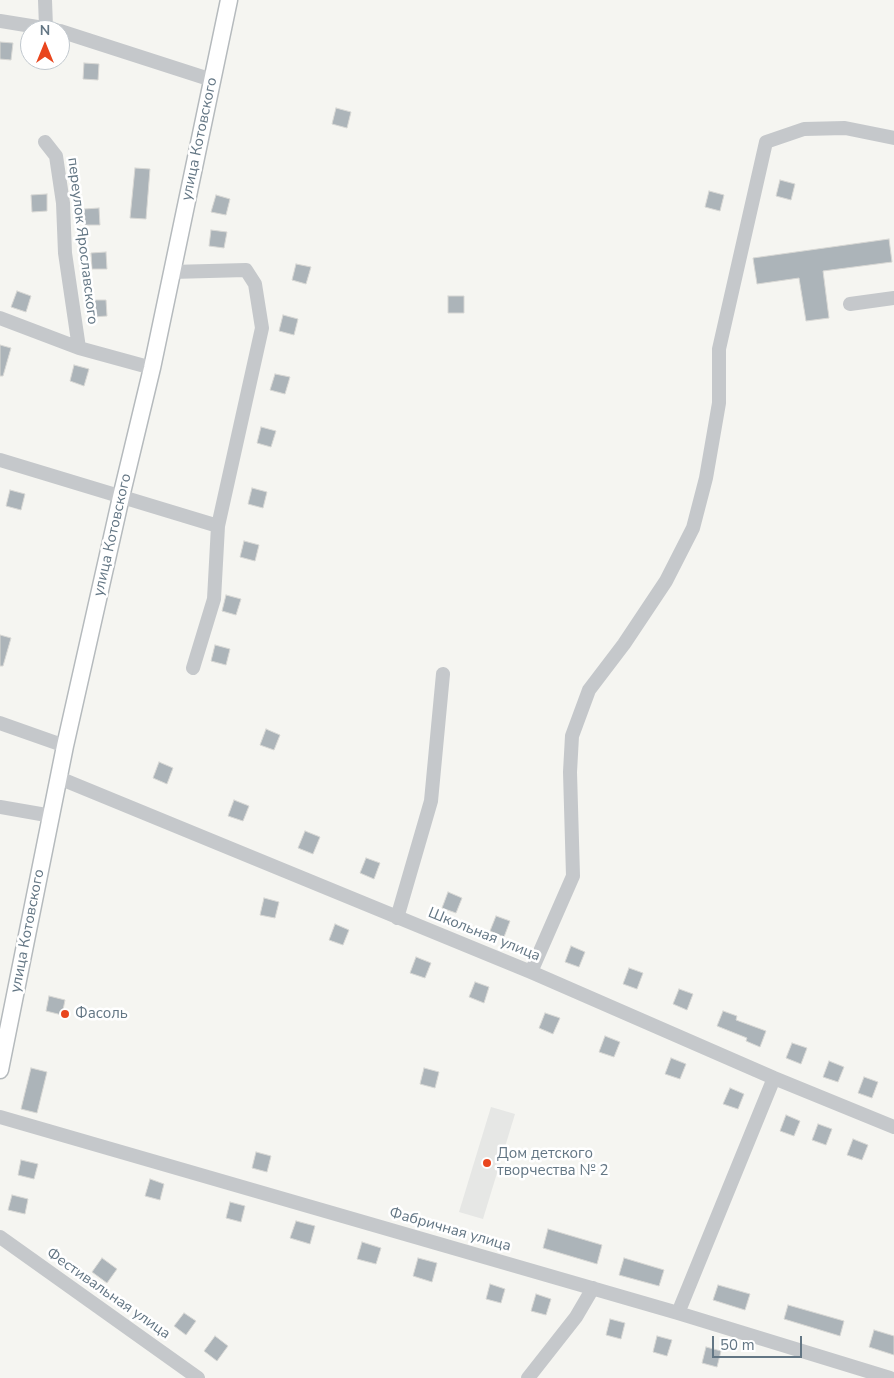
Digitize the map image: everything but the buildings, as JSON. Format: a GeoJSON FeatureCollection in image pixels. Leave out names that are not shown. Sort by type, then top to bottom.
{"type":"FeatureCollection","features":[{"type":"Feature","properties":{"kind":"main road","name":"улица Котовского"},"geometry":{"type":"LineString","coordinates":[[0,1070],[65,746],[152,368],[229,0]]}},
{"type":"Feature","properties":{"kind":"street"},"geometry":{"type":"LineString","coordinates":[[45,0],[49,20]]}},
{"type":"Feature","properties":{"kind":"street"},"geometry":{"type":"LineString","coordinates":[[0,20],[20,23]]}},
{"type":"Feature","properties":{"kind":"street"},"geometry":{"type":"LineString","coordinates":[[70,34],[212,80]]}},
{"type":"Feature","properties":{"kind":"street"},"geometry":{"type":"LineString","coordinates":[[531,972],[573,876],[570,772],[572,736],[589,690],[624,644],[666,582],[693,528],[706,478],[719,403],[719,349],[766,142],[804,130],[845,128],[894,138]]}},
{"type":"Feature","properties":{"kind":"street","name":"переулок Ярославского"},"geometry":{"type":"LineString","coordinates":[[45,142],[56,156],[63,203],[65,253],[79,348]]}},
{"type":"Feature","properties":{"kind":"street"},"geometry":{"type":"LineString","coordinates":[[172,272],[246,270],[255,284],[262,328],[218,526],[214,599],[193,668]]}},
{"type":"Feature","properties":{"kind":"street"},"geometry":{"type":"LineString","coordinates":[[850,304],[894,298]]}},
{"type":"Feature","properties":{"kind":"street"},"geometry":{"type":"LineString","coordinates":[[0,318],[79,348],[152,368]]}},
{"type":"Feature","properties":{"kind":"street"},"geometry":{"type":"LineString","coordinates":[[0,460],[218,526]]}},
{"type":"Feature","properties":{"kind":"street"},"geometry":{"type":"LineString","coordinates":[[397,918],[431,801],[443,674]]}},
{"type":"Feature","properties":{"kind":"street"},"geometry":{"type":"LineString","coordinates":[[0,722],[65,746]]}},
{"type":"Feature","properties":{"kind":"street","name":"Школьная улица"},"geometry":{"type":"LineString","coordinates":[[59,778],[531,972],[894,1128]]}},
{"type":"Feature","properties":{"kind":"street"},"geometry":{"type":"LineString","coordinates":[[0,807],[52,816]]}},
{"type":"Feature","properties":{"kind":"street"},"geometry":{"type":"LineString","coordinates":[[678,1312],[774,1078]]}},
{"type":"Feature","properties":{"kind":"street","name":"Фабричная улица"},"geometry":{"type":"LineString","coordinates":[[0,1116],[678,1312],[890,1378]]}},
{"type":"Feature","properties":{"kind":"street","name":"Фестивальная улица"},"geometry":{"type":"LineString","coordinates":[[0,1237],[198,1378]]}},
{"type":"Feature","properties":{"kind":"street"},"geometry":{"type":"LineString","coordinates":[[528,1378],[576,1317],[594,1288]]}},
{"type":"Feature","properties":{"kind":"shaded area","name":"Дом детского творчества № 2"},"geometry":{"type":"Polygon","coordinates":[[[491,1107],[515,1114],[483,1219],[459,1212],[491,1107]]]}},
{"type":"Feature","properties":{"kind":"place","name":"Фасоль"},"geometry":{"type":"Point","coordinates":[65,1014]}},
{"type":"Feature","properties":{"kind":"place","name":"Дом детского творчества № 2"},"geometry":{"type":"Point","coordinates":[487,1163]}}]}
